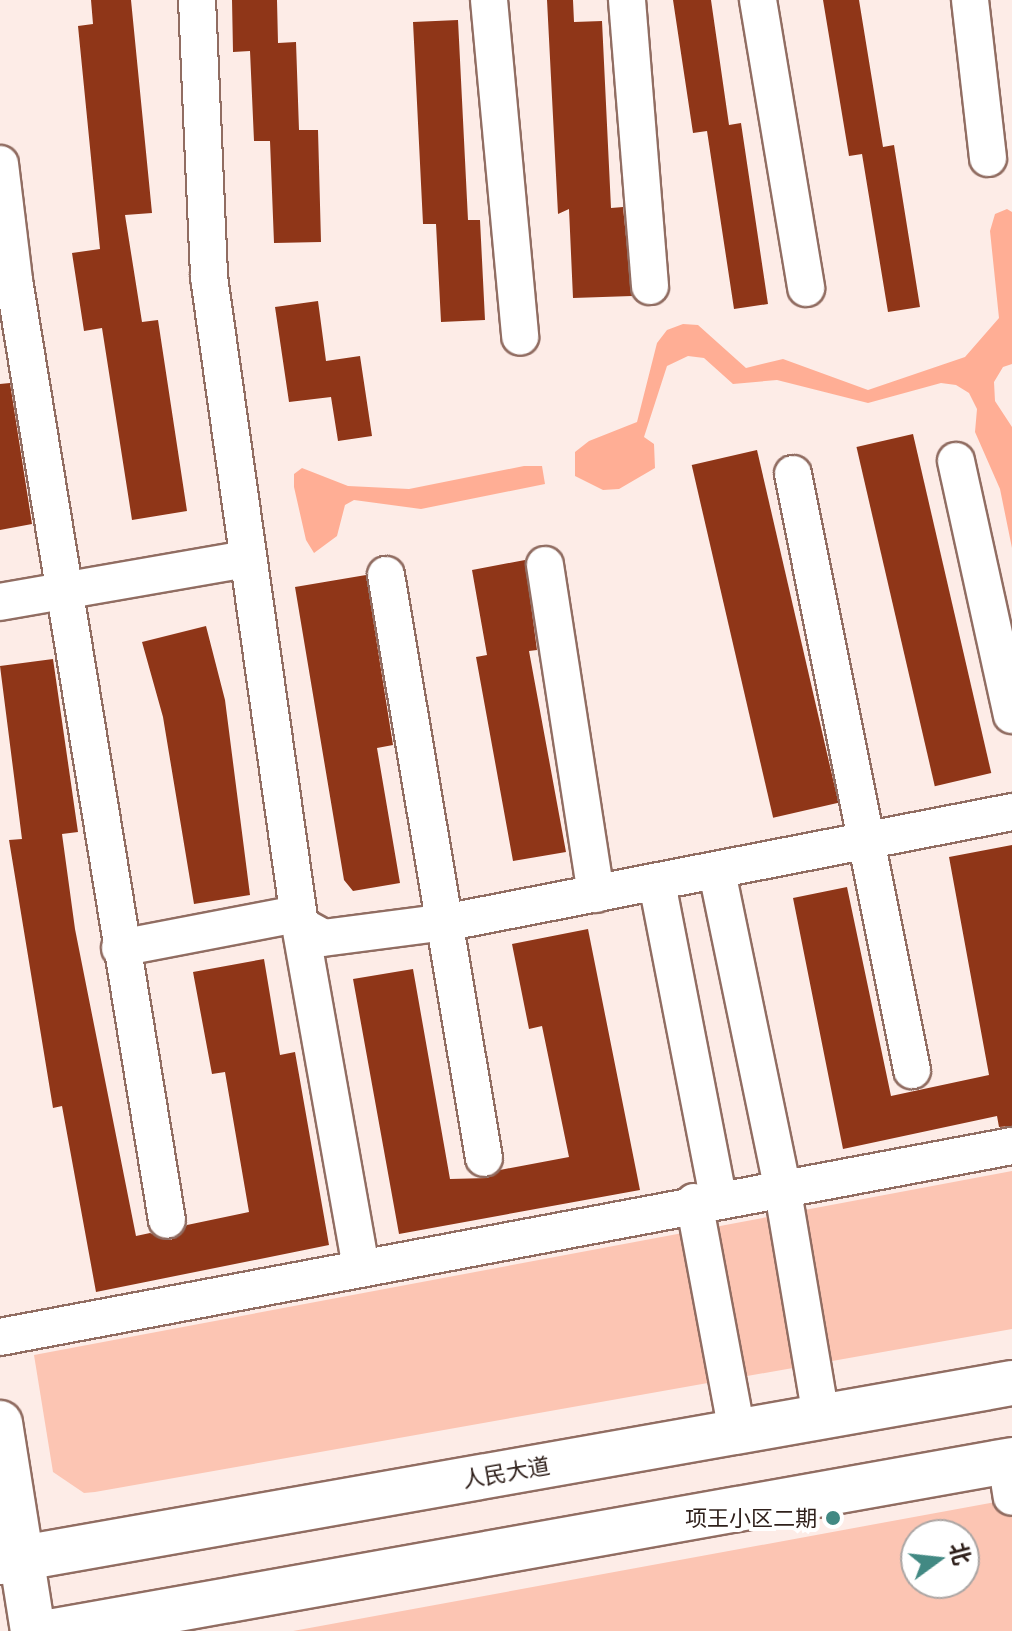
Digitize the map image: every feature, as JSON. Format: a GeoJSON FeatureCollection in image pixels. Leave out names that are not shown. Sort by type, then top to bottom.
{"type":"FeatureCollection","features":[{"type":"Feature","properties":{"kind":"main road","name":"人民大道"},"geometry":{"type":"LineString","coordinates":[[11,1560],[1012,1383]]}},
{"type":"Feature","properties":{"kind":"main road"},"geometry":{"type":"LineString","coordinates":[[0,1423],[11,1560],[33,1631]]}},
{"type":"Feature","properties":{"kind":"main road"},"geometry":{"type":"LineString","coordinates":[[55,1631],[1010,1473]]}},
{"type":"Feature","properties":{"kind":"lane"},"geometry":{"type":"LineString","coordinates":[[197,0],[209,277],[298,920],[361,1266]]}},
{"type":"Feature","properties":{"kind":"lane"},"geometry":{"type":"LineString","coordinates":[[489,0],[520,337]]}},
{"type":"Feature","properties":{"kind":"lane"},"geometry":{"type":"LineString","coordinates":[[627,0],[650,286]]}},
{"type":"Feature","properties":{"kind":"lane"},"geometry":{"type":"LineString","coordinates":[[758,0],[806,288]]}},
{"type":"Feature","properties":{"kind":"lane"},"geometry":{"type":"LineString","coordinates":[[970,0],[988,158]]}},
{"type":"Feature","properties":{"kind":"lane"},"geometry":{"type":"LineString","coordinates":[[0,164],[120,948],[167,1220]]}},
{"type":"Feature","properties":{"kind":"lane"},"geometry":{"type":"LineString","coordinates":[[956,461],[1012,715]]}},
{"type":"Feature","properties":{"kind":"lane"},"geometry":{"type":"LineString","coordinates":[[793,474],[912,1070]]}},
{"type":"Feature","properties":{"kind":"lane"},"geometry":{"type":"LineString","coordinates":[[0,602],[247,559]]}},
{"type":"Feature","properties":{"kind":"lane"},"geometry":{"type":"LineString","coordinates":[[545,565],[596,894]]}},
{"type":"Feature","properties":{"kind":"lane"},"geometry":{"type":"LineString","coordinates":[[386,575],[484,1158]]}},
{"type":"Feature","properties":{"kind":"lane"},"geometry":{"type":"LineString","coordinates":[[120,948],[298,920],[323,938],[444,923],[1012,812]]}},
{"type":"Feature","properties":{"kind":"lane"},"geometry":{"type":"LineString","coordinates":[[717,872],[782,1186],[821,1417]]}},
{"type":"Feature","properties":{"kind":"lane"},"geometry":{"type":"LineString","coordinates":[[657,883],[706,1200],[737,1431]]}},
{"type":"Feature","properties":{"kind":"lane"},"geometry":{"type":"LineString","coordinates":[[0,1337],[706,1200],[1012,1146]]}},
{"type":"Feature","properties":{"kind":"shaded area"},"geometry":{"type":"Polygon","coordinates":[[[1007,209],[1012,212],[1012,364],[1003,367],[994,382],[995,401],[1012,427],[1012,548],[1000,489],[975,432],[977,409],[969,393],[956,385],[941,383],[868,403],[777,380],[733,384],[704,358],[688,356],[667,366],[644,437],[654,444],[655,468],[619,489],[603,490],[575,476],[575,452],[589,441],[637,422],[657,343],[667,330],[683,324],[698,325],[746,368],[783,359],[868,390],[965,357],[999,318],[990,231],[995,214],[1007,209]]]}},
{"type":"Feature","properties":{"kind":"shaded area"},"geometry":{"type":"Polygon","coordinates":[[[524,466],[542,466],[545,484],[421,509],[354,500],[345,505],[337,536],[314,553],[306,540],[294,487],[294,474],[302,468],[348,486],[409,489],[524,466]]]}},
{"type":"Feature","properties":{"kind":"shaded area"},"geometry":{"type":"Polygon","coordinates":[[[1012,1171],[1012,1329],[95,1492],[84,1493],[53,1472],[34,1355],[1012,1171]]]}},
{"type":"Feature","properties":{"kind":"shaded area"},"geometry":{"type":"Polygon","coordinates":[[[1012,1499],[1012,1631],[293,1631],[900,1520],[900,1599],[980,1599],[980,1519],[903,1519],[1012,1499]]]}},
{"type":"Feature","properties":{"kind":"building"},"geometry":{"type":"Polygon","coordinates":[[[91,0],[131,0],[152,213],[125,215],[142,322],[158,320],[187,511],[132,520],[102,328],[84,331],[72,253],[100,249],[78,26],[93,24],[91,0]]]}},
{"type":"Feature","properties":{"kind":"building"},"geometry":{"type":"Polygon","coordinates":[[[232,0],[277,0],[278,43],[296,42],[299,130],[318,130],[321,242],[274,243],[270,141],[254,141],[250,51],[233,52],[232,0]]]}},
{"type":"Feature","properties":{"kind":"building"},"geometry":{"type":"Polygon","coordinates":[[[547,0],[573,0],[574,22],[602,21],[611,208],[623,207],[632,296],[573,298],[569,209],[558,214],[547,0]]]}},
{"type":"Feature","properties":{"kind":"building"},"geometry":{"type":"Polygon","coordinates":[[[673,0],[711,0],[729,125],[741,123],[768,304],[734,309],[707,131],[693,133],[673,0]]]}},
{"type":"Feature","properties":{"kind":"building"},"geometry":{"type":"Polygon","coordinates":[[[823,0],[859,0],[883,147],[894,145],[920,307],[888,312],[862,154],[849,156],[823,0]]]}},
{"type":"Feature","properties":{"kind":"building"},"geometry":{"type":"Polygon","coordinates":[[[458,20],[468,220],[480,220],[485,320],[441,322],[436,224],[423,224],[413,22],[458,20]]]}},
{"type":"Feature","properties":{"kind":"building"},"geometry":{"type":"Polygon","coordinates":[[[318,301],[326,361],[360,356],[372,436],[338,441],[331,397],[289,402],[275,307],[318,301]]]}},
{"type":"Feature","properties":{"kind":"building"},"geometry":{"type":"Polygon","coordinates":[[[10,383],[32,524],[0,530],[0,384],[10,383]]]}},
{"type":"Feature","properties":{"kind":"building"},"geometry":{"type":"Polygon","coordinates":[[[913,434],[991,773],[935,786],[856,447],[913,434]]]}},
{"type":"Feature","properties":{"kind":"building"},"geometry":{"type":"Polygon","coordinates":[[[757,450],[838,803],[773,818],[692,465],[757,450]]]}},
{"type":"Feature","properties":{"kind":"building"},"geometry":{"type":"Polygon","coordinates":[[[525,560],[537,650],[529,651],[566,852],[513,861],[476,657],[487,655],[472,570],[525,560]]]}},
{"type":"Feature","properties":{"kind":"building"},"geometry":{"type":"Polygon","coordinates":[[[366,575],[393,745],[377,748],[400,883],[353,891],[344,880],[295,587],[366,575]]]}},
{"type":"Feature","properties":{"kind":"building"},"geometry":{"type":"Polygon","coordinates":[[[206,626],[225,700],[250,895],[194,904],[163,717],[142,642],[206,626]]]}},
{"type":"Feature","properties":{"kind":"building"},"geometry":{"type":"Polygon","coordinates":[[[53,659],[78,832],[62,834],[75,929],[136,1236],[150,1233],[171,1240],[187,1225],[249,1212],[225,1072],[212,1074],[193,972],[264,959],[280,1055],[295,1052],[329,1245],[96,1292],[62,1106],[53,1108],[9,840],[22,839],[0,666],[53,659]]]}},
{"type":"Feature","properties":{"kind":"building"},"geometry":{"type":"Polygon","coordinates":[[[1012,845],[1012,1126],[999,1127],[997,1116],[843,1149],[793,898],[847,887],[891,1096],[989,1075],[949,857],[1012,845]]]}},
{"type":"Feature","properties":{"kind":"building"},"geometry":{"type":"Polygon","coordinates":[[[588,929],[640,1190],[399,1234],[353,979],[413,969],[450,1179],[488,1178],[500,1170],[569,1157],[542,1026],[529,1029],[512,944],[588,929]]]}},
{"type":"Feature","properties":{"kind":"place","name":"项王小区二期"},"geometry":{"type":"Point","coordinates":[833,1518]}}]}
